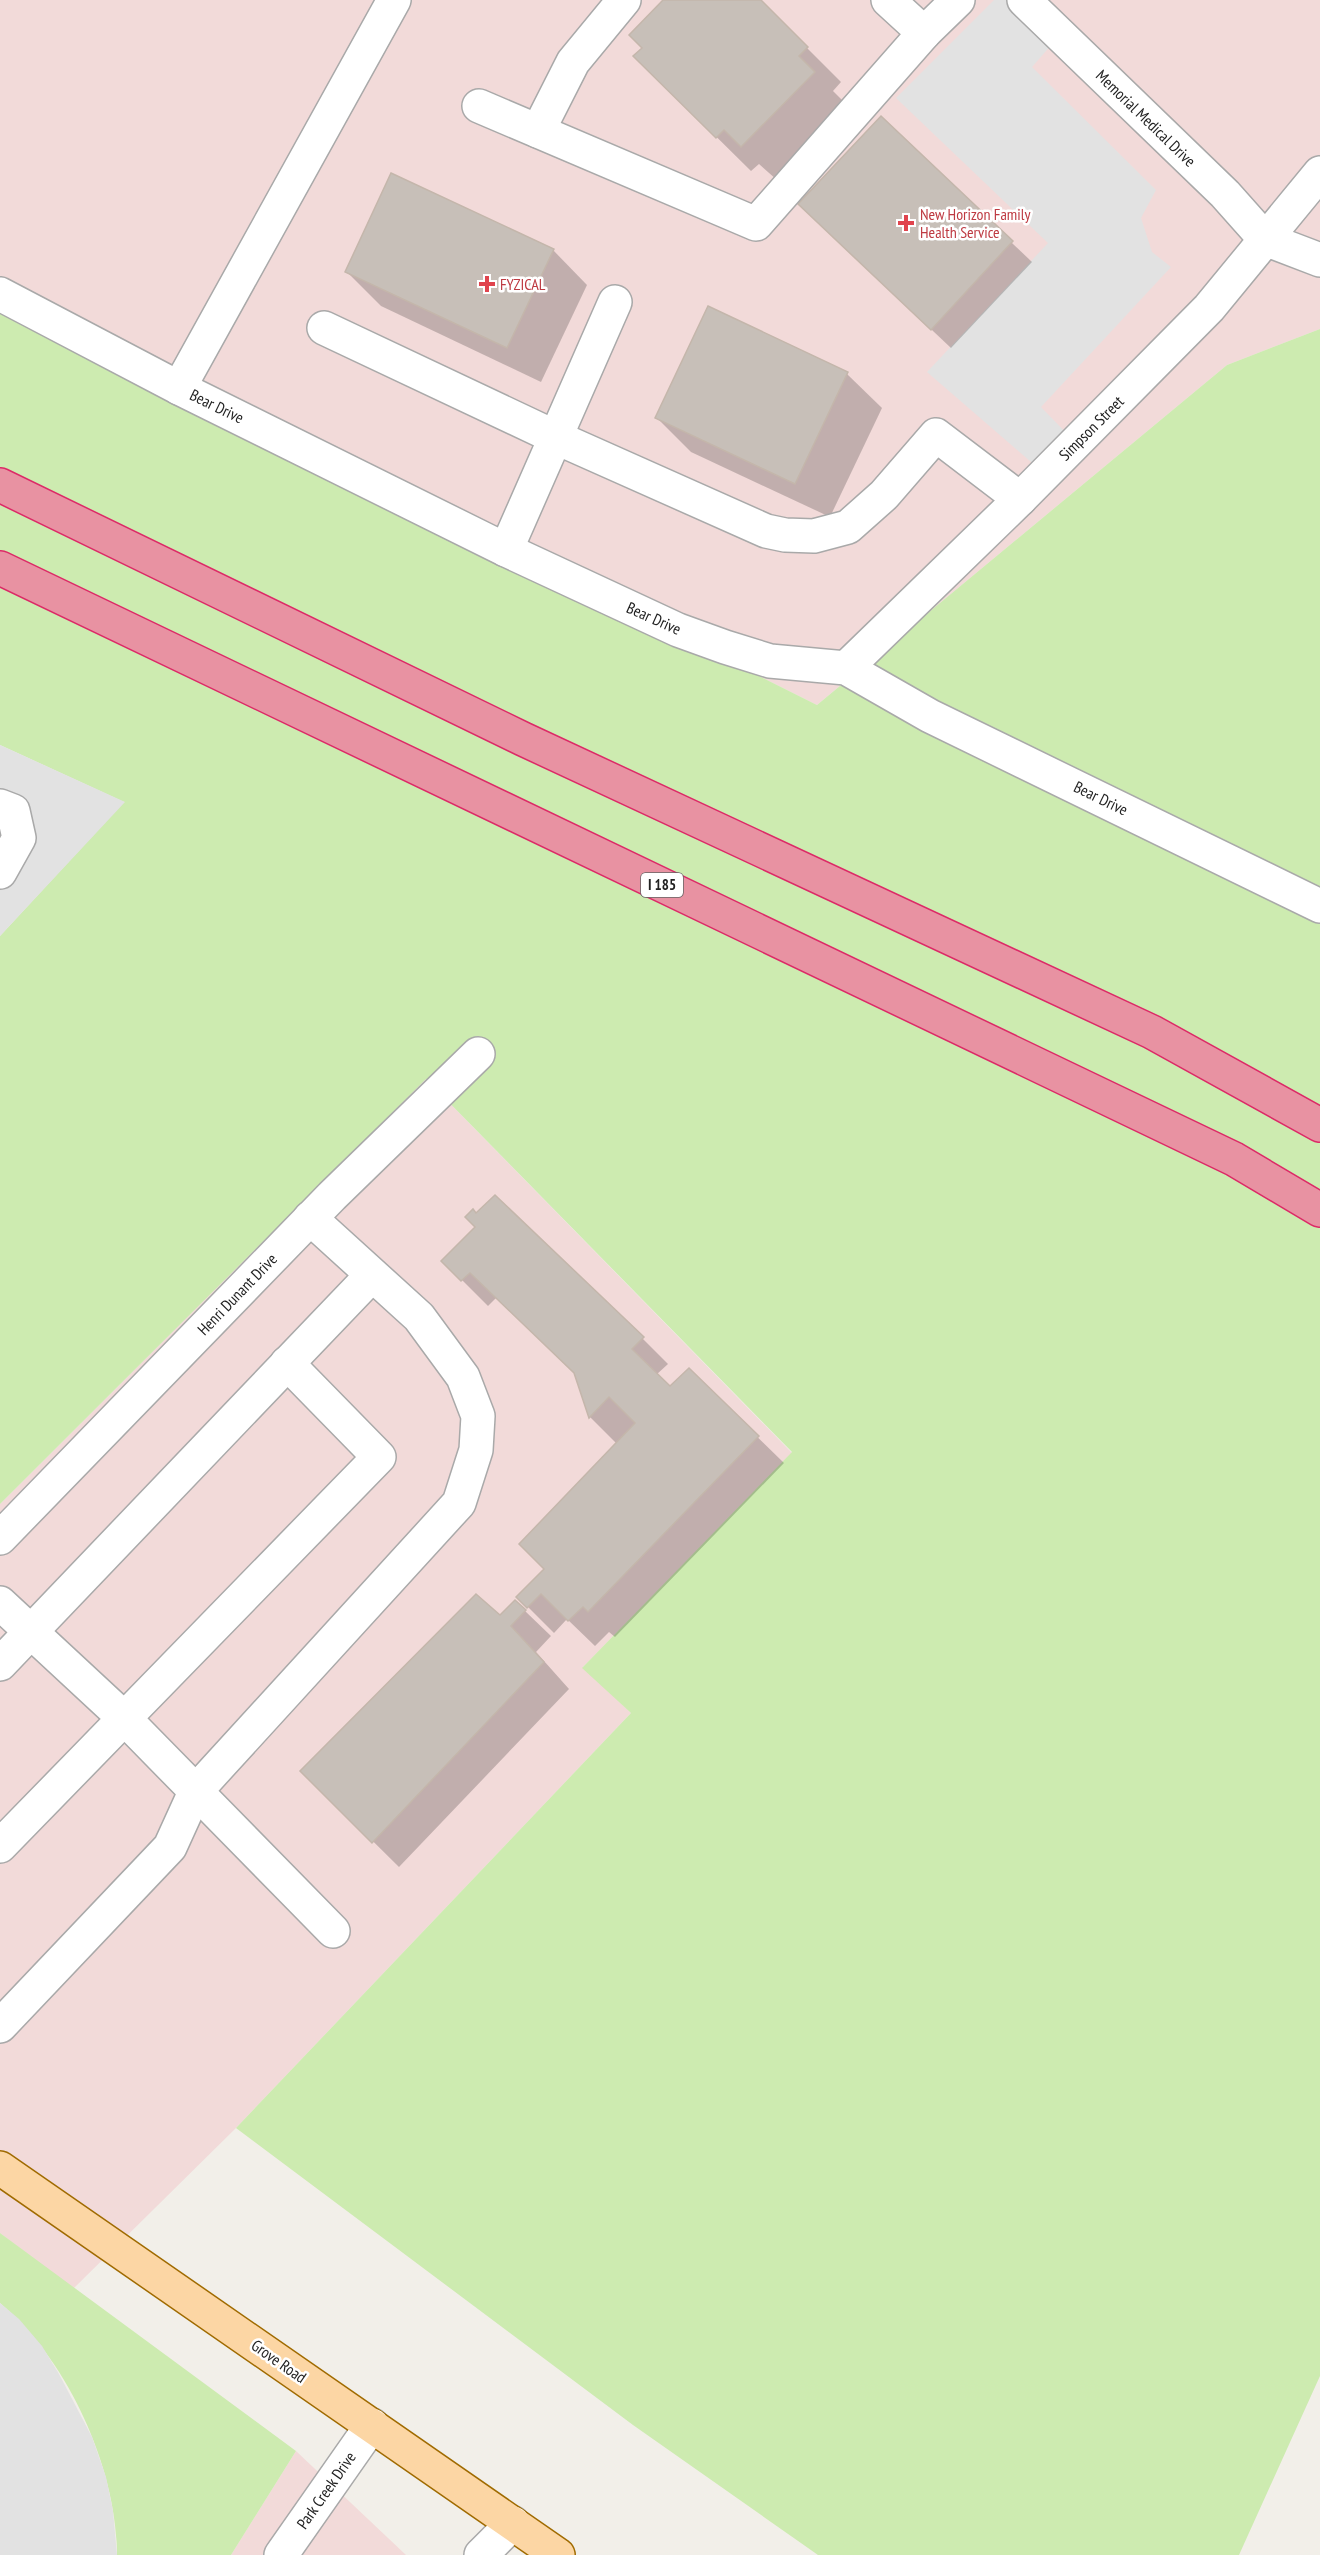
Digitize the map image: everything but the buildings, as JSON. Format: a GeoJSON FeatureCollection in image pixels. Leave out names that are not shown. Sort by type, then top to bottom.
{"type":"FeatureCollection","features":[{"type":"Feature","properties":{"kind":"highway"},"geometry":{"type":"LineString","coordinates":[[0,485],[513,734],[1152,1032],[1320,1125]]}},
{"type":"Feature","properties":{"kind":"highway","name":"I 185"},"geometry":{"type":"LineString","coordinates":[[0,568],[1234,1159],[1320,1210]]}},
{"type":"Feature","properties":{"kind":"main road","name":"Grove Road"},"geometry":{"type":"LineString","coordinates":[[0,2168],[558,2555]]}},
{"type":"Feature","properties":{"kind":"street"},"geometry":{"type":"LineString","coordinates":[[179,388],[394,0]]}},
{"type":"Feature","properties":{"kind":"street"},"geometry":{"type":"LineString","coordinates":[[538,131],[573,62],[624,0]]}},
{"type":"Feature","properties":{"kind":"street"},"geometry":{"type":"LineString","coordinates":[[888,0],[924,33]]}},
{"type":"Feature","properties":{"kind":"street"},"geometry":{"type":"LineString","coordinates":[[479,106],[756,224],[924,33],[958,0]]}},
{"type":"Feature","properties":{"kind":"street","name":"Memorial Medical Drive"},"geometry":{"type":"LineString","coordinates":[[1024,0],[1225,194],[1265,239]]}},
{"type":"Feature","properties":{"kind":"street","name":"Simpson Street"},"geometry":{"type":"LineString","coordinates":[[846,668],[1020,499],[1209,308],[1320,173]]}},
{"type":"Feature","properties":{"kind":"street"},"geometry":{"type":"LineString","coordinates":[[1265,239],[1320,260]]}},
{"type":"Feature","properties":{"kind":"street","name":"Bear Drive"},"geometry":{"type":"LineString","coordinates":[[0,294],[179,388],[506,550],[678,630],[771,661],[846,668],[930,716],[1320,906]]}},
{"type":"Feature","properties":{"kind":"street"},"geometry":{"type":"LineString","coordinates":[[506,550],[615,302]]}},
{"type":"Feature","properties":{"kind":"street"},"geometry":{"type":"LineString","coordinates":[[324,328],[555,437],[766,531],[785,535],[813,536],[848,527],[884,495],[936,435],[1020,499]]}},
{"type":"Feature","properties":{"kind":"street"},"geometry":{"type":"LineString","coordinates":[[0,806],[13,811],[19,838],[0,872]]}},
{"type":"Feature","properties":{"kind":"street","name":"Henri Dunant Drive"},"geometry":{"type":"LineString","coordinates":[[0,1538],[310,1218],[478,1054]]}},
{"type":"Feature","properties":{"kind":"street"},"geometry":{"type":"LineString","coordinates":[[0,2026],[170,1847],[195,1792],[459,1503],[476,1450],[478,1416],[463,1377],[418,1317],[310,1218]]}},
{"type":"Feature","properties":{"kind":"street"},"geometry":{"type":"LineString","coordinates":[[0,1664],[372,1275]]}},
{"type":"Feature","properties":{"kind":"street"},"geometry":{"type":"LineString","coordinates":[[0,1846],[379,1457],[287,1363]]}},
{"type":"Feature","properties":{"kind":"street"},"geometry":{"type":"LineString","coordinates":[[0,1603],[125,1719],[333,1931]]}},
{"type":"Feature","properties":{"kind":"street","name":"Park Creek Drive"},"geometry":{"type":"LineString","coordinates":[[281,2555],[372,2425]]}},
{"type":"Feature","properties":{"kind":"street"},"geometry":{"type":"LineString","coordinates":[[481,2555],[513,2523]]}},
{"type":"Feature","properties":{"kind":"shaded area"},"geometry":{"type":"Polygon","coordinates":[[[0,0],[1320,0],[1320,329],[1227,365],[817,705],[0,298],[0,0]]]}},
{"type":"Feature","properties":{"kind":"shaded area"},"geometry":{"type":"Polygon","coordinates":[[[994,0],[1024,0],[1060,35],[1032,67],[1156,190],[1141,218],[1152,252],[1171,267],[1041,407],[1076,443],[1045,474],[927,372],[1048,243],[896,98],[994,0]]]}},
{"type":"Feature","properties":{"kind":"shaded area"},"geometry":{"type":"Polygon","coordinates":[[[0,745],[125,802],[0,936],[0,745]]]}},
{"type":"Feature","properties":{"kind":"shaded area"},"geometry":{"type":"Polygon","coordinates":[[[426,1079],[792,1453],[583,1667],[631,1713],[236,2128],[73,2289],[0,2233],[0,1504],[426,1079]]]}},
{"type":"Feature","properties":{"kind":"shaded area"},"geometry":{"type":"Polygon","coordinates":[[[0,2303],[19,2319],[42,2346],[92,2437],[106,2477],[113,2511],[117,2555],[0,2555],[0,2303]]]}},
{"type":"Feature","properties":{"kind":"shaded area"},"geometry":{"type":"Polygon","coordinates":[[[296,2451],[406,2555],[231,2555],[296,2451]]]}},
{"type":"Feature","properties":{"kind":"green space"},"geometry":{"type":"Polygon","coordinates":[[[0,298],[817,705],[1227,365],[1320,329],[1320,2376],[1239,2555],[818,2555],[633,2425],[236,2128],[631,1713],[582,1668],[792,1452],[426,1079],[0,1504],[0,936],[124,802],[0,745],[0,298]]]}},
{"type":"Feature","properties":{"kind":"green space"},"geometry":{"type":"Polygon","coordinates":[[[0,2233],[296,2451],[231,2555],[117,2555],[115,2521],[108,2486],[98,2451],[84,2417],[47,2354],[24,2326],[0,2303],[0,2233]]]}},
{"type":"Feature","properties":{"kind":"place","name":"New Horizon Family Health Service"},"geometry":{"type":"Point","coordinates":[906,223]}},
{"type":"Feature","properties":{"kind":"place","name":"FYZICAL"},"geometry":{"type":"Point","coordinates":[487,284]}}]}
